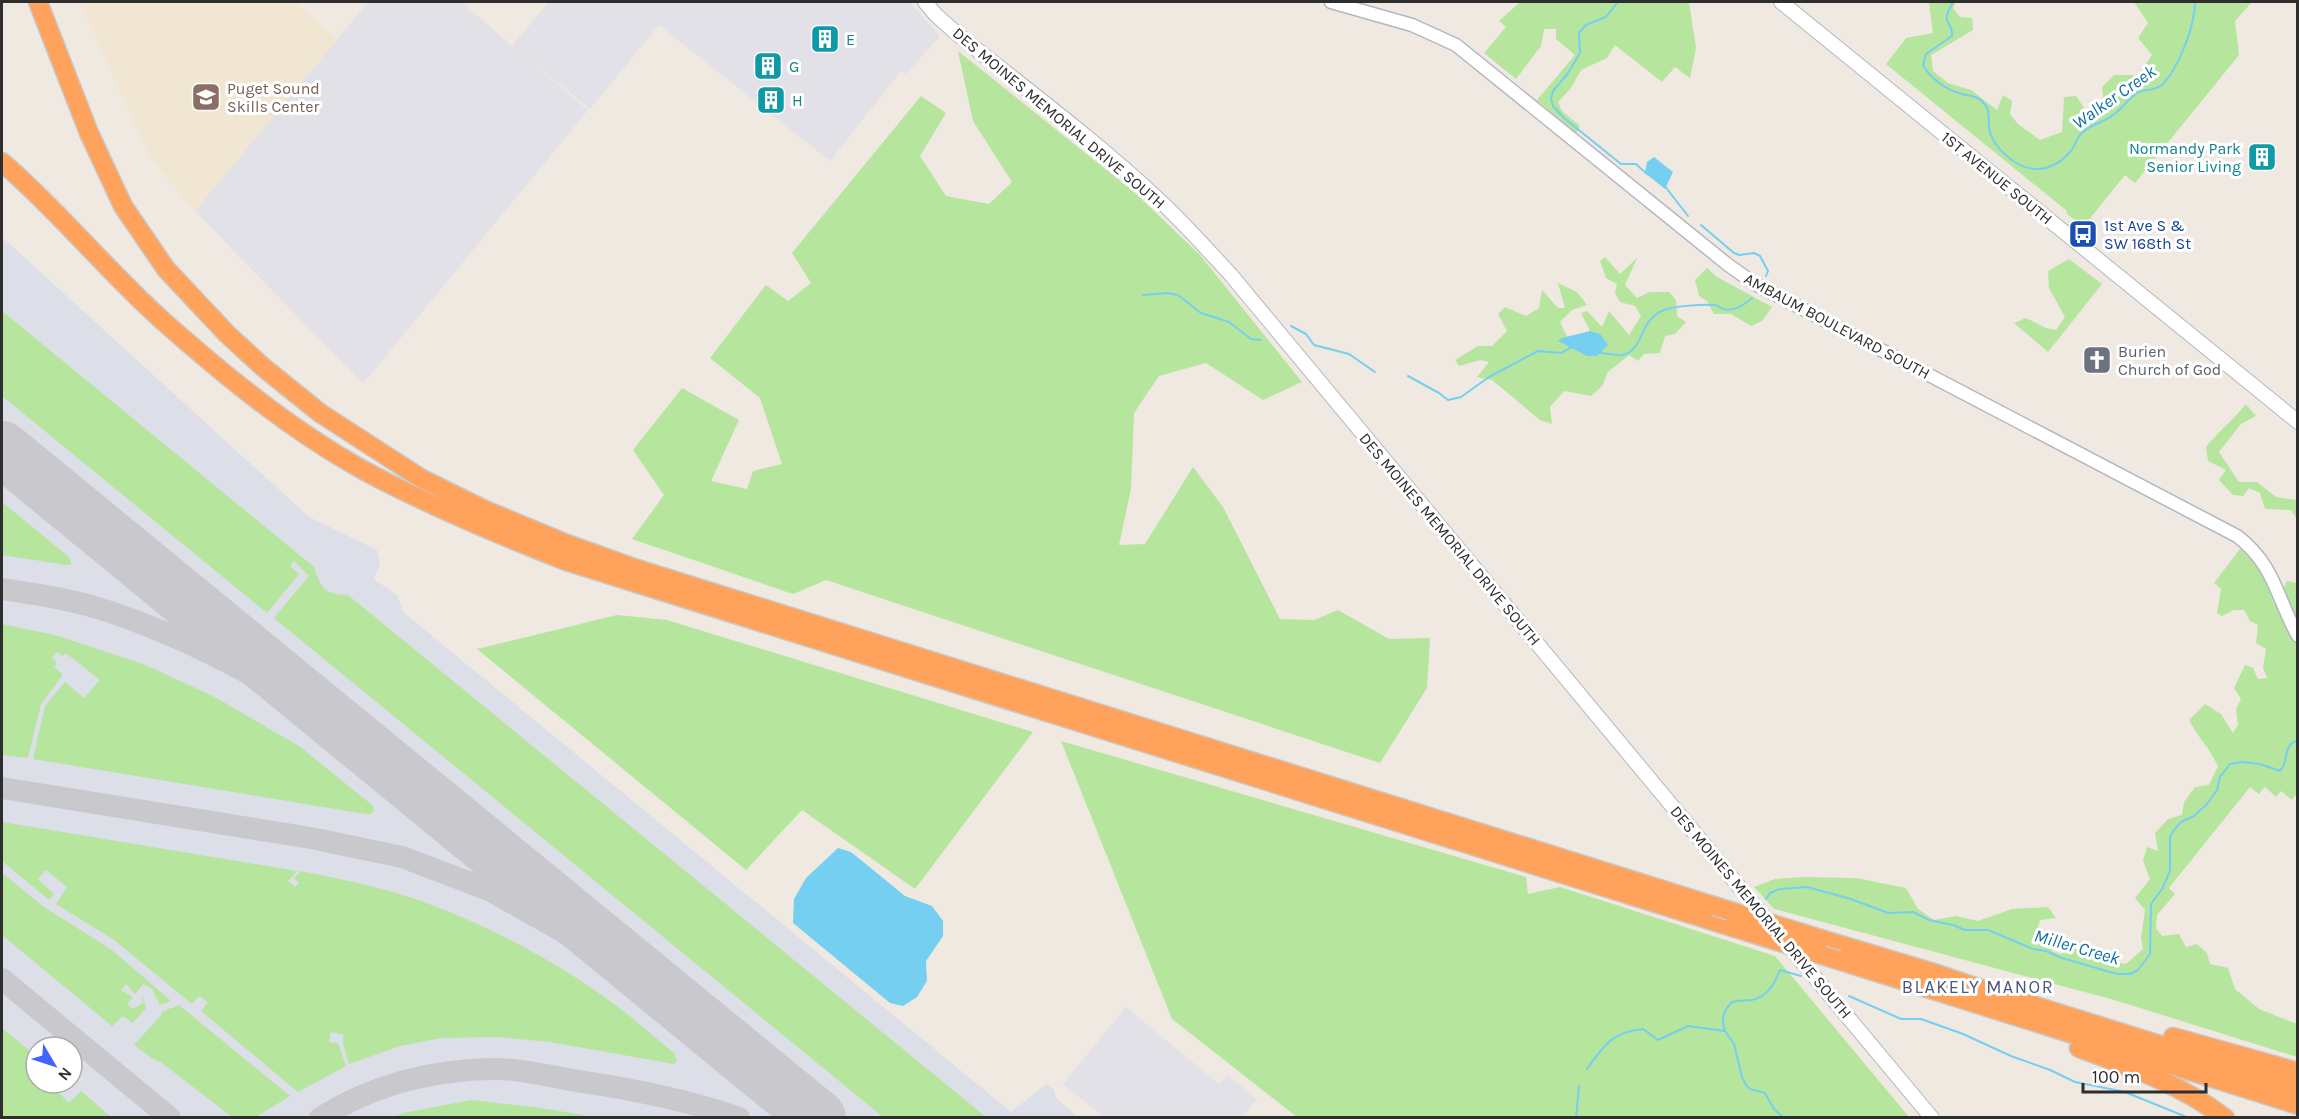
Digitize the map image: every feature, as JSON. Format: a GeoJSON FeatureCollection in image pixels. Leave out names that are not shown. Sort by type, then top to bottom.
{"type":"FeatureCollection","features":[{"type":"Feature","properties":{"kind":"highway"},"geometry":{"type":"LineString","coordinates":[[38,2],[105,169],[123,206],[166,269],[227,334],[262,367],[320,413],[422,479]]}},
{"type":"Feature","properties":{"kind":"highway"},"geometry":{"type":"LineString","coordinates":[[2,152],[55,199],[183,328],[250,382],[318,429],[368,458],[422,479],[485,510],[567,544],[631,567],[1258,762],[1520,854]]}},
{"type":"Feature","properties":{"kind":"highway"},"geometry":{"type":"LineString","coordinates":[[2,162],[54,211],[141,300],[179,335],[259,400],[329,449],[407,493],[500,536],[566,561],[1520,854],[1714,906],[2298,1088]]}},
{"type":"Feature","properties":{"kind":"highway"},"geometry":{"type":"LineString","coordinates":[[1581,872],[1732,927],[2298,1105]]}},
{"type":"Feature","properties":{"kind":"highway"},"geometry":{"type":"LineString","coordinates":[[1931,972],[1963,976],[2298,1072]]}},
{"type":"Feature","properties":{"kind":"highway"},"geometry":{"type":"LineString","coordinates":[[2002,1012],[2020,1024],[2163,1080],[2190,1094],[2225,1118]]}},
{"type":"Feature","properties":{"kind":"main road","name":"DES MOINES MEMORIAL DRIVE SOUTH"},"geometry":{"type":"LineString","coordinates":[[926,2],[936,15],[955,32],[1119,164],[1156,197],[1225,268],[1932,1118]]}},
{"type":"Feature","properties":{"kind":"main road","name":"1ST AVENUE SOUTH"},"geometry":{"type":"LineString","coordinates":[[1781,2],[2298,422]]}},
{"type":"Feature","properties":{"kind":"street","name":"AMBAUM BOULEVARD SOUTH"},"geometry":{"type":"LineString","coordinates":[[1330,2],[1412,25],[1435,33],[1456,45],[1727,264],[1755,284],[2237,536],[2256,552],[2264,563],[2298,636]]}},
{"type":"Feature","properties":{"kind":"shaded area","name":"Puget Sound Skills Center"},"geometry":{"type":"Polygon","coordinates":[[[80,2],[295,2],[337,39],[195,211],[149,156],[80,2]]]}},
{"type":"Feature","properties":{"kind":"shaded area"},"geometry":{"type":"Polygon","coordinates":[[[368,2],[462,2],[512,46],[549,2],[909,2],[940,36],[906,74],[901,71],[830,161],[659,25],[590,109],[524,55],[588,110],[363,384],[195,211],[368,2]]]}},
{"type":"Feature","properties":{"kind":"shaded area"},"geometry":{"type":"Polygon","coordinates":[[[2,237],[309,517],[377,550],[380,564],[374,579],[398,596],[403,612],[1011,1112],[1047,1084],[1055,1091],[1055,1097],[1078,1117],[2,1117],[2,237]]]}},
{"type":"Feature","properties":{"kind":"shaded area"},"geometry":{"type":"Polygon","coordinates":[[[1126,1007],[1219,1084],[1227,1075],[1257,1099],[1242,1117],[1104,1117],[1063,1084],[1126,1007]]]}},
{"type":"Feature","properties":{"kind":"green space"},"geometry":{"type":"Polygon","coordinates":[[[1520,2],[1689,2],[1696,48],[1690,78],[1675,67],[1662,82],[1615,45],[1607,58],[1581,70],[1571,88],[1558,102],[1562,111],[1580,126],[1576,133],[1537,100],[1575,55],[1556,39],[1556,29],[1544,29],[1541,46],[1516,79],[1484,53],[1506,27],[1499,21],[1520,2]]]}},
{"type":"Feature","properties":{"kind":"green space"},"geometry":{"type":"Polygon","coordinates":[[[1929,2],[1956,2],[1953,8],[1960,17],[1972,18],[1973,30],[1931,55],[1933,71],[1948,83],[1971,90],[1997,110],[2003,95],[2012,101],[2010,114],[2018,124],[2040,140],[2062,132],[2064,97],[2076,96],[2089,115],[2104,104],[2102,87],[2114,75],[2138,75],[2152,55],[2138,38],[2148,23],[2134,2],[2252,2],[2235,21],[2239,55],[2135,183],[2125,175],[2083,227],[2066,213],[2067,211],[1886,64],[1906,38],[1933,33],[1929,2]]]}},
{"type":"Feature","properties":{"kind":"green space"},"geometry":{"type":"Polygon","coordinates":[[[958,51],[1134,192],[1200,255],[1302,382],[1263,400],[1206,363],[1159,376],[1134,413],[1131,489],[1119,545],[1145,544],[1193,467],[1223,507],[1280,619],[1314,620],[1338,610],[1389,639],[1430,638],[1427,688],[1380,763],[826,580],[793,594],[632,539],[664,495],[633,450],[682,388],[739,420],[711,481],[747,489],[753,471],[782,464],[760,398],[710,358],[766,285],[788,301],[811,283],[792,253],[921,96],[946,113],[920,156],[946,196],[989,204],[1012,182],[973,121],[958,51]]]}},
{"type":"Feature","properties":{"kind":"green space"},"geometry":{"type":"Polygon","coordinates":[[[1605,257],[1620,274],[1637,258],[1625,285],[1637,298],[1650,292],[1669,292],[1676,300],[1677,316],[1686,322],[1675,334],[1665,336],[1660,353],[1644,354],[1638,361],[1629,355],[1608,372],[1602,386],[1591,396],[1564,391],[1550,407],[1552,424],[1540,420],[1492,380],[1477,377],[1489,362],[1480,360],[1459,366],[1455,360],[1478,346],[1492,346],[1507,331],[1498,314],[1505,307],[1526,316],[1539,308],[1542,290],[1558,308],[1565,308],[1558,283],[1577,292],[1587,305],[1572,310],[1560,322],[1569,341],[1590,346],[1589,329],[1581,313],[1587,311],[1602,327],[1609,311],[1629,335],[1641,316],[1635,306],[1620,302],[1615,293],[1617,284],[1606,278],[1600,261],[1605,257]]]}},
{"type":"Feature","properties":{"kind":"green space"},"geometry":{"type":"Polygon","coordinates":[[[2069,259],[2102,284],[2048,352],[2014,323],[2026,318],[2046,328],[2056,330],[2065,317],[2049,288],[2048,271],[2069,259]]]}},
{"type":"Feature","properties":{"kind":"green space"},"geometry":{"type":"Polygon","coordinates":[[[1707,268],[1717,277],[1772,307],[1762,321],[1751,326],[1731,314],[1714,314],[1707,301],[1699,296],[1695,280],[1707,268]]]}},
{"type":"Feature","properties":{"kind":"green space"},"geometry":{"type":"Polygon","coordinates":[[[2,311],[314,567],[325,589],[329,592],[348,595],[986,1117],[883,1117],[274,618],[309,576],[294,561],[290,566],[299,574],[267,613],[2,396],[2,311]]]}},
{"type":"Feature","properties":{"kind":"green space"},"geometry":{"type":"Polygon","coordinates":[[[2246,404],[2256,416],[2241,424],[2219,452],[2239,482],[2257,482],[2276,497],[2297,500],[2297,519],[2291,510],[2265,509],[2260,493],[2249,488],[2243,496],[2233,495],[2219,480],[2226,470],[2208,461],[2206,447],[2246,404]]]}},
{"type":"Feature","properties":{"kind":"green space"},"geometry":{"type":"Polygon","coordinates":[[[2,502],[69,557],[71,564],[2,555],[2,502]]]}},
{"type":"Feature","properties":{"kind":"green space"},"geometry":{"type":"Polygon","coordinates":[[[2240,549],[2258,568],[2266,581],[2275,606],[2287,581],[2297,583],[2297,793],[2292,800],[2281,791],[2276,797],[2265,787],[2259,794],[2250,787],[2169,888],[2175,894],[2157,915],[2156,928],[2162,936],[2179,934],[2186,947],[2197,944],[2207,953],[2210,964],[2228,968],[2235,989],[2259,1009],[2297,1024],[2297,1057],[2111,999],[1774,909],[1754,887],[1775,879],[1856,878],[1906,888],[1918,909],[1934,920],[1956,916],[1978,921],[2012,909],[2048,907],[2056,918],[2040,920],[2036,934],[2054,938],[2052,951],[2061,954],[2081,941],[2087,957],[2126,964],[2143,949],[2141,938],[2145,910],[2135,898],[2150,879],[2143,861],[2147,847],[2158,851],[2155,833],[2168,819],[2182,815],[2184,802],[2195,787],[2209,785],[2218,766],[2189,720],[2205,704],[2221,714],[2233,733],[2238,725],[2236,709],[2241,699],[2234,688],[2245,665],[2253,668],[2258,679],[2267,678],[2263,668],[2266,649],[2256,643],[2258,625],[2250,621],[2244,610],[2234,610],[2222,616],[2217,613],[2221,589],[2214,583],[2240,549]]]}},
{"type":"Feature","properties":{"kind":"green space"},"geometry":{"type":"Polygon","coordinates":[[[617,615],[667,620],[1033,732],[915,889],[802,810],[746,870],[477,649],[617,615]]]}},
{"type":"Feature","properties":{"kind":"green space"},"geometry":{"type":"Polygon","coordinates":[[[2,624],[55,635],[143,664],[211,695],[299,746],[372,805],[374,811],[366,814],[33,759],[45,706],[65,682],[84,698],[100,680],[66,653],[63,656],[57,652],[52,658],[57,663],[54,667],[62,676],[41,704],[28,758],[2,755],[2,624]]]}},
{"type":"Feature","properties":{"kind":"green space"},"geometry":{"type":"Polygon","coordinates":[[[1061,741],[1526,877],[1528,894],[1560,887],[1775,956],[1909,1117],[1297,1117],[1172,1019],[1061,741]]]}},
{"type":"Feature","properties":{"kind":"green space"},"geometry":{"type":"Polygon","coordinates":[[[2,822],[297,871],[288,881],[295,887],[299,883],[294,878],[301,871],[403,895],[460,916],[542,957],[594,989],[632,1018],[674,1053],[677,1061],[674,1064],[550,1042],[499,1037],[441,1038],[400,1046],[349,1064],[343,1044],[343,1035],[331,1032],[329,1042],[338,1043],[346,1066],[298,1092],[201,1011],[208,1002],[199,996],[192,1004],[114,940],[56,904],[67,887],[46,870],[38,879],[54,894],[49,900],[2,861],[2,822]]]}},
{"type":"Feature","properties":{"kind":"green space"},"geometry":{"type":"Polygon","coordinates":[[[2,873],[44,907],[112,950],[171,1001],[160,1005],[152,989],[143,984],[135,994],[126,984],[121,990],[133,997],[127,1004],[133,1009],[144,1002],[143,997],[146,1008],[133,1023],[123,1016],[112,1026],[2,935],[2,873]]]}},
{"type":"Feature","properties":{"kind":"green space"},"geometry":{"type":"Polygon","coordinates":[[[179,1005],[290,1096],[256,1117],[232,1117],[162,1063],[134,1045],[162,1014],[161,1012],[179,1005]]]}},
{"type":"Feature","properties":{"kind":"green space"},"geometry":{"type":"Polygon","coordinates":[[[2,1028],[24,1046],[24,1095],[61,1095],[69,1103],[77,1095],[84,1094],[111,1117],[2,1117],[2,1028]]]}},
{"type":"Feature","properties":{"kind":"green space"},"geometry":{"type":"Polygon","coordinates":[[[472,1100],[595,1117],[394,1117],[403,1113],[472,1100]]]}},
{"type":"Feature","properties":{"kind":"water"},"geometry":{"type":"Polygon","coordinates":[[[1654,157],[1673,172],[1665,189],[1645,173],[1647,162],[1654,157]]]}},
{"type":"Feature","properties":{"kind":"water"},"geometry":{"type":"Polygon","coordinates":[[[1590,331],[1600,334],[1608,345],[1597,356],[1587,356],[1558,341],[1562,338],[1590,331]]]}},
{"type":"Feature","properties":{"kind":"water"},"geometry":{"type":"Polygon","coordinates":[[[838,848],[851,852],[905,896],[932,906],[943,921],[943,936],[926,961],[927,981],[917,997],[903,1006],[890,1003],[793,923],[794,899],[806,878],[838,848]]]}},
{"type":"Feature","properties":{"kind":"waterway","name":"Walker Creek"},"geometry":{"type":"LineString","coordinates":[[1618,2],[1606,17],[1586,25],[1579,33],[1580,53],[1568,73],[1553,91],[1551,99],[1553,106],[1564,118],[1621,164],[1636,164],[1647,174]]}},
{"type":"Feature","properties":{"kind":"waterway","name":"Walker Creek"},"geometry":{"type":"LineString","coordinates":[[1953,2],[1947,15],[1952,36],[1926,54],[1923,65],[1929,74],[1943,85],[1983,102],[1988,111],[1991,135],[2000,149],[2012,160],[2034,169],[2054,165],[2072,150],[2082,133],[2113,115],[2137,93],[2162,85],[2185,46],[2195,2]]}},
{"type":"Feature","properties":{"kind":"waterway","name":"Walker Creek"},"geometry":{"type":"LineString","coordinates":[[1664,185],[1688,216]]}},
{"type":"Feature","properties":{"kind":"waterway","name":"Walker Creek"},"geometry":{"type":"LineString","coordinates":[[1701,225],[1734,253],[1739,255],[1754,253],[1760,256],[1768,271],[1766,276]]}},
{"type":"Feature","properties":{"kind":"waterway","name":"Walker Creek"},"geometry":{"type":"LineString","coordinates":[[1143,295],[1167,293],[1178,295],[1201,313],[1229,322],[1251,339],[1261,340]]}},
{"type":"Feature","properties":{"kind":"waterway","name":"Walker Creek"},"geometry":{"type":"LineString","coordinates":[[1600,353],[1622,355],[1629,352],[1639,341],[1645,327],[1664,310],[1703,305],[1715,305],[1731,310],[1752,298]]}},
{"type":"Feature","properties":{"kind":"waterway","name":"Walker Creek"},"geometry":{"type":"LineString","coordinates":[[1291,326],[1306,334],[1314,345],[1349,354],[1375,372]]}},
{"type":"Feature","properties":{"kind":"waterway","name":"Walker Creek"},"geometry":{"type":"LineString","coordinates":[[1408,376],[1448,400],[1461,397],[1489,377],[1538,351],[1561,353],[1572,347]]}},
{"type":"Feature","properties":{"kind":"waterway","name":"Miller Creek"},"geometry":{"type":"LineString","coordinates":[[1766,899],[1770,893],[1780,889],[1807,887],[1851,899],[1888,913],[1913,912],[1929,920],[1965,930],[1988,930],[2033,949],[2046,951],[2062,958],[2117,974],[2130,974],[2138,970],[2150,954],[2151,904],[2162,889],[2170,871],[2170,837],[2174,830],[2181,822],[2194,816],[2207,804],[2217,790],[2220,777],[2230,764],[2241,762],[2260,764],[2280,771],[2285,763],[2289,746],[2298,740]]}},
{"type":"Feature","properties":{"kind":"waterway","name":"Miller Creek"},"geometry":{"type":"LineString","coordinates":[[1587,1069],[1610,1041],[1624,1033],[1643,1029],[1658,1040],[1688,1026],[1725,1031],[1724,1015],[1732,1002],[1757,999],[1762,996],[1773,985],[1780,970],[1801,976]]}},
{"type":"Feature","properties":{"kind":"waterway"},"geometry":{"type":"LineString","coordinates":[[1849,996],[1901,1019],[1921,1019],[1963,1034],[2075,1082],[2125,1092],[2189,1118]]}},
{"type":"Feature","properties":{"kind":"waterway"},"geometry":{"type":"LineString","coordinates":[[1725,1031],[1734,1044],[1746,1085],[1750,1089],[1765,1093],[1774,1109],[1784,1118]]}},
{"type":"Feature","properties":{"kind":"waterway","name":"Miller Creek"},"geometry":{"type":"LineString","coordinates":[[1576,1118],[1579,1086]]}},
{"type":"Feature","properties":{"kind":"taxiway"},"geometry":{"type":"LineString","coordinates":[[2,589],[89,605],[164,632],[224,660],[340,726]]}},
{"type":"Feature","properties":{"kind":"taxiway"},"geometry":{"type":"LineString","coordinates":[[2,788],[311,838],[402,857],[489,890],[583,943],[678,1003]]}},
{"type":"Feature","properties":{"kind":"taxiway"},"geometry":{"type":"LineString","coordinates":[[2,979],[170,1118]]}},
{"type":"Feature","properties":{"kind":"taxiway"},"geometry":{"type":"LineString","coordinates":[[320,1118],[362,1096],[406,1081],[451,1072],[498,1069],[530,1072],[643,1092],[739,1118]]}},
{"type":"Feature","properties":{"kind":"runway"},"geometry":{"type":"LineString","coordinates":[[2,449],[818,1118]]}},
{"type":"Feature","properties":{"kind":"place","name":"E"},"geometry":{"type":"Point","coordinates":[825,39]}},
{"type":"Feature","properties":{"kind":"place","name":"G"},"geometry":{"type":"Point","coordinates":[768,66]}},
{"type":"Feature","properties":{"kind":"place","name":"Puget Sound Skills Center"},"geometry":{"type":"Point","coordinates":[206,97]}},
{"type":"Feature","properties":{"kind":"place","name":"H"},"geometry":{"type":"Point","coordinates":[771,100]}},
{"type":"Feature","properties":{"kind":"place","name":"Normandy Park Senior Living"},"geometry":{"type":"Point","coordinates":[2262,157]}},
{"type":"Feature","properties":{"kind":"place","name":"1st Ave S & SW 168th St"},"geometry":{"type":"Point","coordinates":[2083,234]}},
{"type":"Feature","properties":{"kind":"place","name":"Burien Church of God"},"geometry":{"type":"Point","coordinates":[2097,360]}},
{"type":"Feature","properties":{"kind":"district","name":"BLAKELY MANOR"},"geometry":{"type":"Point","coordinates":[1978,987]}}]}
